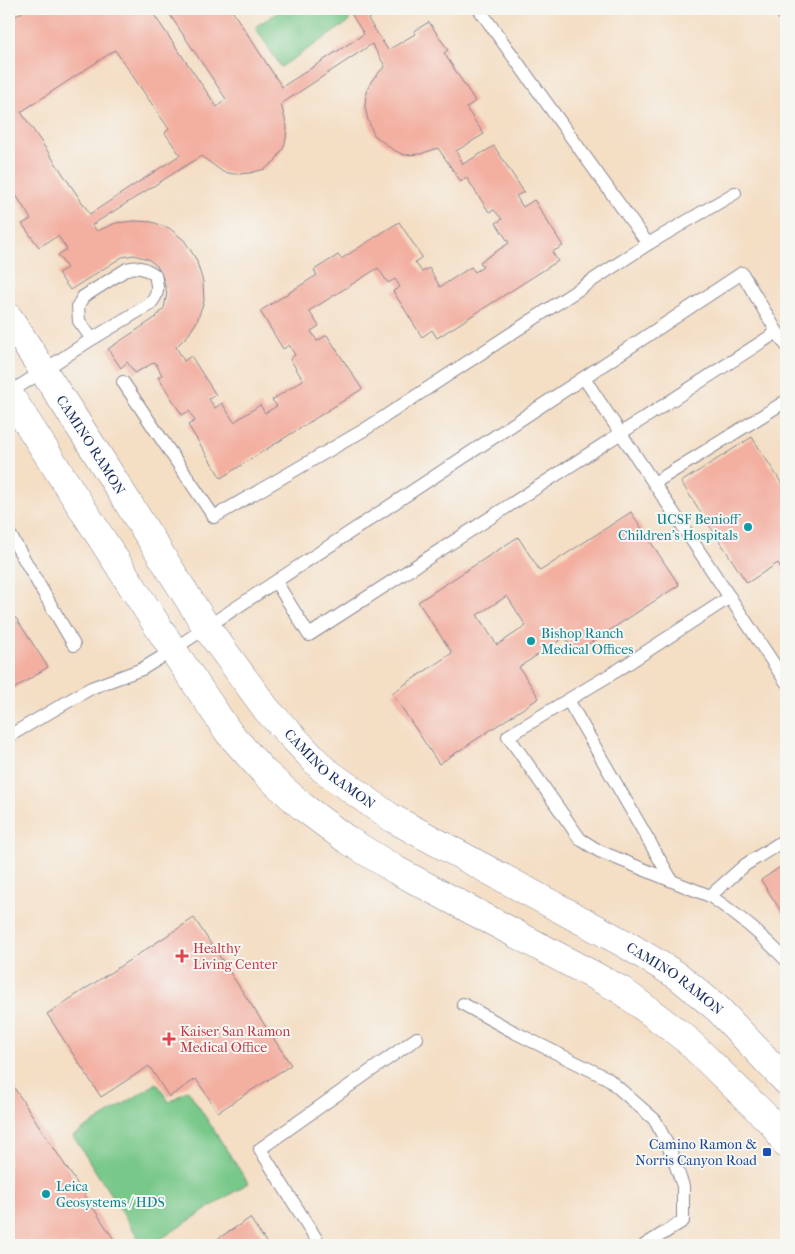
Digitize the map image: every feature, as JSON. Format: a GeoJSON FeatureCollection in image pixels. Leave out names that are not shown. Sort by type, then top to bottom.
{"type":"FeatureCollection","features":[{"type":"Feature","properties":{"kind":"street","name":"CAMINO RAMON"},"geometry":{"type":"LineString","coordinates":[[9,318],[207,628],[267,710],[323,769],[390,817],[627,945],[678,976],[718,1009],[786,1080]]}},
{"type":"Feature","properties":{"kind":"street"},"geometry":{"type":"LineString","coordinates":[[9,393],[173,650],[229,733],[264,772],[346,840],[396,870],[622,990],[686,1039],[774,1125],[786,1144]]}},
{"type":"Feature","properties":{"kind":"lane"},"geometry":{"type":"LineString","coordinates":[[479,9],[648,244]]}},
{"type":"Feature","properties":{"kind":"lane"},"geometry":{"type":"LineString","coordinates":[[123,382],[214,518],[364,430],[648,244],[735,192]]}},
{"type":"Feature","properties":{"kind":"lane"},"geometry":{"type":"LineString","coordinates":[[9,393],[150,304],[157,296],[158,288],[155,276],[146,268],[134,266],[127,269],[83,297],[78,306],[79,321],[92,339]]}},
{"type":"Feature","properties":{"kind":"lane"},"geometry":{"type":"LineString","coordinates":[[9,736],[91,688],[142,669],[173,650],[742,273],[786,345]]}},
{"type":"Feature","properties":{"kind":"lane"},"geometry":{"type":"LineString","coordinates":[[276,582],[309,635],[777,332]]}},
{"type":"Feature","properties":{"kind":"lane"},"geometry":{"type":"LineString","coordinates":[[584,378],[786,682]]}},
{"type":"Feature","properties":{"kind":"lane"},"geometry":{"type":"LineString","coordinates":[[654,483],[786,401]]}},
{"type":"Feature","properties":{"kind":"lane"},"geometry":{"type":"LineString","coordinates":[[9,533],[74,645]]}},
{"type":"Feature","properties":{"kind":"lane"},"geometry":{"type":"LineString","coordinates":[[730,597],[618,670],[508,736],[580,840],[598,851],[710,896],[763,936],[786,960]]}},
{"type":"Feature","properties":{"kind":"lane"},"geometry":{"type":"LineString","coordinates":[[568,700],[672,881]]}},
{"type":"Feature","properties":{"kind":"lane"},"geometry":{"type":"LineString","coordinates":[[710,896],[745,865],[786,839]]}},
{"type":"Feature","properties":{"kind":"lane"},"geometry":{"type":"LineString","coordinates":[[462,1004],[607,1078],[655,1120],[671,1152],[683,1186],[683,1221],[645,1245]]}},
{"type":"Feature","properties":{"kind":"lane"},"geometry":{"type":"LineString","coordinates":[[320,1245],[260,1149],[417,1038]]}},
{"type":"Feature","properties":{"kind":"green space"},"geometry":{"type":"Polygon","coordinates":[[[283,9],[342,9],[350,21],[281,67],[255,27],[283,9]]]}},
{"type":"Feature","properties":{"kind":"green space"},"geometry":{"type":"Polygon","coordinates":[[[157,1083],[169,1102],[188,1090],[248,1183],[151,1245],[143,1245],[73,1136],[157,1083]]]}},
{"type":"Feature","properties":{"kind":"building"},"geometry":{"type":"Polygon","coordinates":[[[27,9],[150,9],[217,107],[226,99],[166,9],[231,9],[282,87],[364,34],[348,9],[384,9],[368,19],[388,50],[415,34],[414,31],[429,22],[448,50],[444,53],[475,101],[466,108],[484,134],[456,151],[463,164],[494,146],[524,192],[516,196],[523,207],[534,200],[563,246],[552,252],[558,261],[437,338],[432,330],[422,337],[393,291],[400,287],[395,279],[388,283],[378,268],[309,311],[319,326],[311,331],[317,341],[327,335],[362,389],[221,478],[188,425],[195,421],[189,411],[182,415],[158,377],[162,375],[155,362],[135,373],[127,362],[121,368],[108,349],[155,318],[164,308],[167,293],[157,266],[148,259],[134,255],[122,257],[70,290],[58,273],[67,268],[58,255],[67,249],[58,236],[39,247],[22,224],[31,219],[9,184],[9,20],[27,9]],[[372,44],[281,104],[287,127],[284,147],[275,161],[265,169],[250,173],[234,174],[223,172],[201,156],[92,225],[97,231],[116,223],[152,222],[169,228],[184,240],[196,259],[203,282],[204,301],[197,321],[189,334],[176,347],[184,361],[191,356],[216,395],[209,399],[215,408],[222,403],[234,422],[260,405],[265,413],[277,406],[272,400],[303,380],[290,359],[295,355],[289,345],[283,349],[260,311],[317,275],[314,270],[338,255],[341,259],[399,222],[422,257],[415,262],[422,272],[429,268],[440,287],[471,267],[475,272],[483,267],[480,262],[509,243],[496,223],[502,219],[494,210],[489,212],[466,177],[461,182],[438,148],[420,154],[404,155],[392,149],[374,135],[365,107],[366,92],[372,80],[385,66],[372,44]],[[115,50],[21,112],[90,214],[180,155],[165,133],[169,129],[115,50]]]}},
{"type":"Feature","properties":{"kind":"building"},"geometry":{"type":"Polygon","coordinates":[[[771,9],[786,9],[786,29],[771,9]]]}},
{"type":"Feature","properties":{"kind":"building","name":"UCSF Benioff Children's Hospitals"},"geometry":{"type":"Polygon","coordinates":[[[752,437],[786,490],[786,576],[778,563],[747,583],[681,482],[752,437]]]}},
{"type":"Feature","properties":{"kind":"building","name":"Bishop Ranch Medical Offices"},"geometry":{"type":"Polygon","coordinates":[[[631,512],[679,585],[575,653],[565,637],[519,667],[539,698],[439,764],[392,693],[452,653],[418,602],[518,537],[540,571],[631,512]],[[507,596],[477,615],[497,645],[526,626],[507,596]]]}},
{"type":"Feature","properties":{"kind":"building"},"geometry":{"type":"Polygon","coordinates":[[[9,617],[16,618],[48,667],[9,692],[9,617]]]}},
{"type":"Feature","properties":{"kind":"building"},"geometry":{"type":"Polygon","coordinates":[[[786,863],[786,919],[761,880],[786,863]]]}},
{"type":"Feature","properties":{"kind":"building","name":"Kaiser San Ramon Medical Office"},"geometry":{"type":"Polygon","coordinates":[[[194,918],[291,1065],[218,1112],[196,1079],[169,1097],[149,1066],[101,1097],[47,1014],[194,918]]]}},
{"type":"Feature","properties":{"kind":"building","name":"Leica Geosystems / HDS"},"geometry":{"type":"Polygon","coordinates":[[[9,1080],[115,1241],[109,1245],[9,1245],[9,1080]]]}},
{"type":"Feature","properties":{"kind":"building"},"geometry":{"type":"Polygon","coordinates":[[[250,1218],[268,1245],[208,1245],[250,1218]]]}},
{"type":"Feature","properties":{"kind":"place","name":"UCSF Benioff Children's Hospitals"},"geometry":{"type":"Point","coordinates":[748,527]}},
{"type":"Feature","properties":{"kind":"place","name":"Bishop Ranch Medical Offices"},"geometry":{"type":"Point","coordinates":[531,641]}},
{"type":"Feature","properties":{"kind":"place","name":"Healthy Living Center"},"geometry":{"type":"Point","coordinates":[182,956]}},
{"type":"Feature","properties":{"kind":"place","name":"Kaiser San Ramon Medical Office"},"geometry":{"type":"Point","coordinates":[169,1039]}},
{"type":"Feature","properties":{"kind":"place","name":"Camino Ramon & Norris Canyon Road"},"geometry":{"type":"Point","coordinates":[767,1152]}},
{"type":"Feature","properties":{"kind":"place","name":"Leica Geosystems / HDS"},"geometry":{"type":"Point","coordinates":[46,1194]}}]}
